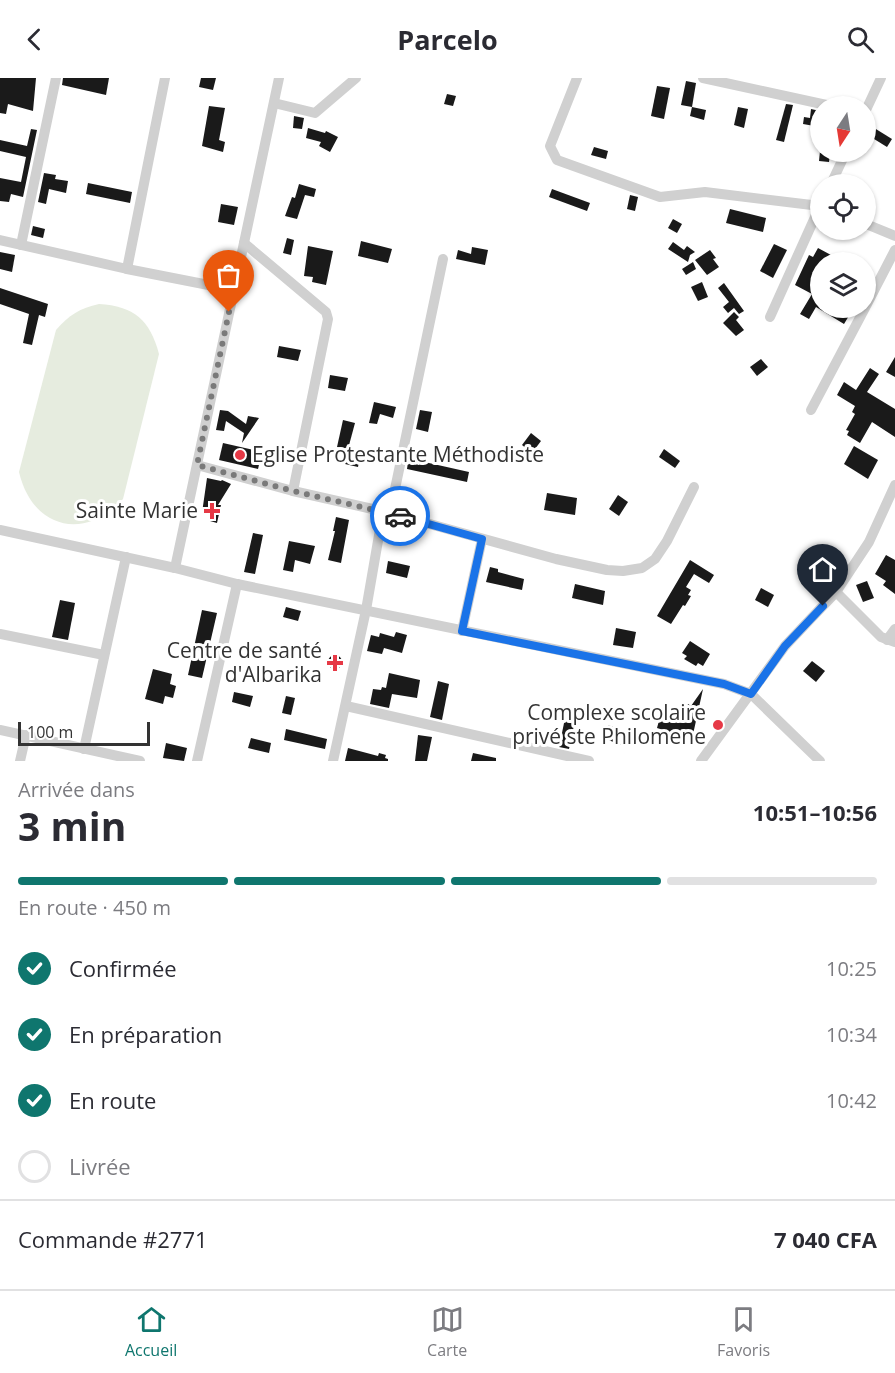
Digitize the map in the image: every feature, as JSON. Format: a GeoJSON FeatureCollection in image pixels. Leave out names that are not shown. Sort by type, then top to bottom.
{"type":"FeatureCollection","features":[{"type":"Feature","properties":{"kind":"street"},"geometry":{"type":"LineString","coordinates":[[21,245],[56,78]]}},
{"type":"Feature","properties":{"kind":"street"},"geometry":{"type":"LineString","coordinates":[[127,269],[165,78]]}},
{"type":"Feature","properties":{"kind":"street"},"geometry":{"type":"LineString","coordinates":[[175,568],[279,78]]}},
{"type":"Feature","properties":{"kind":"street"},"geometry":{"type":"LineString","coordinates":[[274,103],[315,113],[356,78]]}},
{"type":"Feature","properties":{"kind":"street"},"geometry":{"type":"LineString","coordinates":[[577,78],[550,146],[557,160],[660,197],[705,192],[810,205]]}},
{"type":"Feature","properties":{"kind":"street"},"geometry":{"type":"LineString","coordinates":[[703,78],[810,101]]}},
{"type":"Feature","properties":{"kind":"street"},"geometry":{"type":"LineString","coordinates":[[873,96],[881,78]]}},
{"type":"Feature","properties":{"kind":"street"},"geometry":{"type":"LineString","coordinates":[[770,317],[810,228]]}},
{"type":"Feature","properties":{"kind":"street"},"geometry":{"type":"LineString","coordinates":[[876,228],[895,236]]}},
{"type":"Feature","properties":{"kind":"street"},"geometry":{"type":"LineString","coordinates":[[0,240],[127,269],[234,290]]}},
{"type":"Feature","properties":{"kind":"street"},"geometry":{"type":"LineString","coordinates":[[244,243],[326,312],[328,319],[293,491]]}},
{"type":"Feature","properties":{"kind":"street"},"geometry":{"type":"LineString","coordinates":[[876,286],[895,250]]}},
{"type":"Feature","properties":{"kind":"street"},"geometry":{"type":"LineString","coordinates":[[333,761],[443,259]]}},
{"type":"Feature","properties":{"kind":"street"},"geometry":{"type":"LineString","coordinates":[[811,410],[859,318]]}},
{"type":"Feature","properties":{"kind":"street"},"geometry":{"type":"LineString","coordinates":[[197,465],[293,491],[386,512],[482,539],[607,570],[623,571],[642,568],[655,559],[667,541],[694,487]]}},
{"type":"Feature","properties":{"kind":"street"},"geometry":{"type":"LineString","coordinates":[[701,761],[785,646],[836,592],[869,542],[893,492]]}},
{"type":"Feature","properties":{"kind":"street"},"geometry":{"type":"LineString","coordinates":[[0,530],[175,568],[237,584],[724,684],[751,694],[818,760]]}},
{"type":"Feature","properties":{"kind":"street"},"geometry":{"type":"LineString","coordinates":[[462,631],[482,539]]}},
{"type":"Feature","properties":{"kind":"street"},"geometry":{"type":"LineString","coordinates":[[84,749],[126,557]]}},
{"type":"Feature","properties":{"kind":"street"},"geometry":{"type":"LineString","coordinates":[[197,761],[237,584]]}},
{"type":"Feature","properties":{"kind":"street"},"geometry":{"type":"LineString","coordinates":[[836,592],[881,637],[891,641],[895,629]]}},
{"type":"Feature","properties":{"kind":"street"},"geometry":{"type":"LineString","coordinates":[[0,634],[104,655]]}},
{"type":"Feature","properties":{"kind":"street"},"geometry":{"type":"LineString","coordinates":[[346,706],[590,761]]}},
{"type":"Feature","properties":{"kind":"street"},"geometry":{"type":"LineString","coordinates":[[0,730],[122,759],[140,761]]}},
{"type":"Feature","properties":{"kind":"street"},"geometry":{"type":"LineString","coordinates":[[20,761],[26,735]]}},
{"type":"Feature","properties":{"kind":"shaded area"},"geometry":{"type":"Polygon","coordinates":[[[99,304],[122,308],[139,317],[151,332],[159,354],[123,499],[108,512],[92,521],[76,524],[61,523],[47,516],[35,506],[19,472],[56,330],[75,313],[99,304]]]}},
{"type":"Feature","properties":{"kind":"building"},"geometry":{"type":"Polygon","coordinates":[[[0,78],[36,78],[33,111],[8,104],[6,114],[0,113],[0,78]]]}},
{"type":"Feature","properties":{"kind":"building"},"geometry":{"type":"Polygon","coordinates":[[[63,78],[109,78],[106,95],[62,85],[63,78]]]}},
{"type":"Feature","properties":{"kind":"building"},"geometry":{"type":"Polygon","coordinates":[[[201,78],[216,78],[213,90],[199,87],[201,78]]]}},
{"type":"Feature","properties":{"kind":"building"},"geometry":{"type":"Polygon","coordinates":[[[686,81],[696,83],[692,107],[681,105],[686,81]]]}},
{"type":"Feature","properties":{"kind":"building"},"geometry":{"type":"Polygon","coordinates":[[[657,86],[670,88],[664,119],[651,116],[657,86]]]}},
{"type":"Feature","properties":{"kind":"building"},"geometry":{"type":"Polygon","coordinates":[[[447,94],[456,96],[453,106],[444,104],[447,94]]]}},
{"type":"Feature","properties":{"kind":"building"},"geometry":{"type":"Polygon","coordinates":[[[786,104],[793,105],[784,142],[776,140],[786,104]]]}},
{"type":"Feature","properties":{"kind":"building"},"geometry":{"type":"Polygon","coordinates":[[[209,106],[225,108],[219,140],[225,142],[223,152],[202,146],[209,106]]]}},
{"type":"Feature","properties":{"kind":"building"},"geometry":{"type":"Polygon","coordinates":[[[692,107],[706,110],[704,120],[690,116],[692,107]]]}},
{"type":"Feature","properties":{"kind":"building"},"geometry":{"type":"Polygon","coordinates":[[[738,107],[748,109],[744,128],[734,125],[738,107]]]}},
{"type":"Feature","properties":{"kind":"building"},"geometry":{"type":"Polygon","coordinates":[[[294,116],[304,118],[302,129],[293,128],[294,116]]]}},
{"type":"Feature","properties":{"kind":"building"},"geometry":{"type":"Polygon","coordinates":[[[804,117],[810,118],[810,125],[803,124],[804,117]]]}},
{"type":"Feature","properties":{"kind":"building"},"geometry":{"type":"Polygon","coordinates":[[[308,128],[325,133],[326,131],[338,137],[330,152],[319,146],[321,142],[306,138],[308,128]]]}},
{"type":"Feature","properties":{"kind":"building"},"geometry":{"type":"Polygon","coordinates":[[[31,129],[37,130],[23,197],[11,194],[9,202],[0,201],[0,178],[21,182],[26,157],[0,151],[0,140],[27,146],[31,129]]]}},
{"type":"Feature","properties":{"kind":"building"},"geometry":{"type":"Polygon","coordinates":[[[876,129],[892,139],[887,147],[876,140],[876,129]]]}},
{"type":"Feature","properties":{"kind":"building"},"geometry":{"type":"Polygon","coordinates":[[[594,147],[608,151],[606,159],[591,155],[594,147]]]}},
{"type":"Feature","properties":{"kind":"building"},"geometry":{"type":"Polygon","coordinates":[[[44,173],[56,175],[55,179],[68,181],[66,193],[49,189],[46,204],[38,202],[44,173]]]}},
{"type":"Feature","properties":{"kind":"building"},"geometry":{"type":"Polygon","coordinates":[[[88,183],[132,192],[130,203],[86,194],[88,183]]]}},
{"type":"Feature","properties":{"kind":"building"},"geometry":{"type":"Polygon","coordinates":[[[299,184],[316,189],[314,197],[305,195],[297,219],[285,216],[292,197],[295,198],[299,184]]]}},
{"type":"Feature","properties":{"kind":"building"},"geometry":{"type":"Polygon","coordinates":[[[552,189],[590,203],[587,211],[549,197],[552,189]]]}},
{"type":"Feature","properties":{"kind":"building"},"geometry":{"type":"Polygon","coordinates":[[[630,195],[638,197],[635,211],[627,209],[630,195]]]}},
{"type":"Feature","properties":{"kind":"building"},"geometry":{"type":"Polygon","coordinates":[[[221,204],[238,207],[234,225],[218,222],[221,204]]]}},
{"type":"Feature","properties":{"kind":"building"},"geometry":{"type":"Polygon","coordinates":[[[730,209],[766,218],[763,232],[726,223],[730,209]]]}},
{"type":"Feature","properties":{"kind":"building"},"geometry":{"type":"Polygon","coordinates":[[[673,219],[682,224],[677,233],[668,228],[673,219]]]}},
{"type":"Feature","properties":{"kind":"building"},"geometry":{"type":"Polygon","coordinates":[[[33,226],[45,229],[43,238],[31,235],[33,226]]]}},
{"type":"Feature","properties":{"kind":"building"},"geometry":{"type":"Polygon","coordinates":[[[287,238],[294,240],[291,255],[283,253],[287,238]]]}},
{"type":"Feature","properties":{"kind":"building"},"geometry":{"type":"Polygon","coordinates":[[[361,241],[392,249],[388,263],[358,256],[361,241]]]}},
{"type":"Feature","properties":{"kind":"building"},"geometry":{"type":"Polygon","coordinates":[[[673,242],[684,250],[687,246],[695,252],[690,255],[688,262],[668,249],[673,242]]]}},
{"type":"Feature","properties":{"kind":"building"},"geometry":{"type":"Polygon","coordinates":[[[774,244],[787,250],[773,278],[760,271],[774,244]]]}},
{"type":"Feature","properties":{"kind":"building"},"geometry":{"type":"Polygon","coordinates":[[[308,246],[333,251],[326,285],[312,282],[313,277],[304,276],[308,246]]]}},
{"type":"Feature","properties":{"kind":"building"},"geometry":{"type":"Polygon","coordinates":[[[472,247],[488,250],[485,265],[456,259],[458,250],[471,254],[472,247]]]}},
{"type":"Feature","properties":{"kind":"building"},"geometry":{"type":"Polygon","coordinates":[[[710,250],[719,267],[707,275],[695,260],[710,250]]]}},
{"type":"Feature","properties":{"kind":"building"},"geometry":{"type":"Polygon","coordinates":[[[0,252],[15,255],[12,272],[0,269],[0,252]]]}},
{"type":"Feature","properties":{"kind":"building"},"geometry":{"type":"Polygon","coordinates":[[[810,256],[810,293],[795,285],[810,256]]]}},
{"type":"Feature","properties":{"kind":"building"},"geometry":{"type":"Polygon","coordinates":[[[693,262],[696,269],[686,275],[682,269],[693,262]]]}},
{"type":"Feature","properties":{"kind":"building"},"geometry":{"type":"Polygon","coordinates":[[[702,282],[708,297],[698,301],[691,287],[702,282]]]}},
{"type":"Feature","properties":{"kind":"building"},"geometry":{"type":"Polygon","coordinates":[[[724,283],[744,311],[739,314],[734,308],[728,313],[723,307],[729,302],[718,288],[724,283]]]}},
{"type":"Feature","properties":{"kind":"building"},"geometry":{"type":"Polygon","coordinates":[[[0,288],[48,304],[45,317],[39,315],[32,345],[23,343],[29,314],[0,304],[0,288]]]}},
{"type":"Feature","properties":{"kind":"building"},"geometry":{"type":"Polygon","coordinates":[[[810,297],[809,319],[800,314],[810,297]]]}},
{"type":"Feature","properties":{"kind":"building"},"geometry":{"type":"Polygon","coordinates":[[[734,312],[739,317],[736,320],[744,330],[736,336],[723,323],[734,312]]]}},
{"type":"Feature","properties":{"kind":"building"},"geometry":{"type":"Polygon","coordinates":[[[834,318],[848,318],[844,324],[834,318]]]}},
{"type":"Feature","properties":{"kind":"building"},"geometry":{"type":"Polygon","coordinates":[[[279,346],[301,350],[298,361],[277,357],[279,346]]]}},
{"type":"Feature","properties":{"kind":"building"},"geometry":{"type":"Polygon","coordinates":[[[895,357],[895,377],[886,372],[895,357]]]}},
{"type":"Feature","properties":{"kind":"building"},"geometry":{"type":"Polygon","coordinates":[[[761,359],[768,367],[757,376],[750,367],[761,359]]]}},
{"type":"Feature","properties":{"kind":"building"},"geometry":{"type":"Polygon","coordinates":[[[870,368],[879,374],[867,392],[895,409],[895,437],[872,422],[860,443],[847,435],[849,431],[846,430],[855,414],[852,412],[855,406],[837,395],[844,382],[856,390],[870,368]]]}},
{"type":"Feature","properties":{"kind":"building"},"geometry":{"type":"Polygon","coordinates":[[[330,375],[348,378],[345,391],[328,388],[330,375]]]}},
{"type":"Feature","properties":{"kind":"building"},"geometry":{"type":"Polygon","coordinates":[[[374,402],[396,407],[393,418],[380,414],[377,424],[369,423],[374,402]]]}},
{"type":"Feature","properties":{"kind":"building"},"geometry":{"type":"Polygon","coordinates":[[[220,410],[228,411],[246,424],[248,416],[259,418],[242,443],[244,433],[226,421],[224,431],[216,430],[220,410]]]}},
{"type":"Feature","properties":{"kind":"building"},"geometry":{"type":"Polygon","coordinates":[[[420,410],[432,412],[428,432],[416,429],[420,410]]]}},
{"type":"Feature","properties":{"kind":"building"},"geometry":{"type":"Polygon","coordinates":[[[343,420],[355,423],[348,449],[337,447],[343,420]]]}},
{"type":"Feature","properties":{"kind":"building"},"geometry":{"type":"Polygon","coordinates":[[[531,433],[541,441],[532,453],[522,445],[531,433]]]}},
{"type":"Feature","properties":{"kind":"building"},"geometry":{"type":"Polygon","coordinates":[[[223,443],[262,452],[258,469],[219,460],[223,443]]]}},
{"type":"Feature","properties":{"kind":"building"},"geometry":{"type":"Polygon","coordinates":[[[854,446],[878,460],[868,479],[844,464],[854,446]]]}},
{"type":"Feature","properties":{"kind":"building"},"geometry":{"type":"Polygon","coordinates":[[[348,449],[361,452],[358,467],[345,464],[348,449]]]}},
{"type":"Feature","properties":{"kind":"building"},"geometry":{"type":"Polygon","coordinates":[[[664,449],[680,461],[675,468],[659,457],[664,449]]]}},
{"type":"Feature","properties":{"kind":"building"},"geometry":{"type":"Polygon","coordinates":[[[420,461],[469,472],[467,482],[407,469],[408,462],[419,465],[420,461]]]}},
{"type":"Feature","properties":{"kind":"building"},"geometry":{"type":"Polygon","coordinates":[[[207,478],[231,484],[218,505],[221,505],[217,523],[210,521],[211,515],[202,513],[207,478]]]}},
{"type":"Feature","properties":{"kind":"building"},"geometry":{"type":"Polygon","coordinates":[[[547,493],[577,498],[575,515],[544,510],[547,493]]]}},
{"type":"Feature","properties":{"kind":"building"},"geometry":{"type":"Polygon","coordinates":[[[618,495],[628,502],[619,516],[609,509],[618,495]]]}},
{"type":"Feature","properties":{"kind":"building"},"geometry":{"type":"Polygon","coordinates":[[[336,517],[349,520],[341,563],[328,560],[336,517]]]}},
{"type":"Feature","properties":{"kind":"building"},"geometry":{"type":"Polygon","coordinates":[[[253,533],[263,535],[255,574],[244,572],[253,533]]]}},
{"type":"Feature","properties":{"kind":"building"},"geometry":{"type":"Polygon","coordinates":[[[289,541],[315,546],[310,564],[295,560],[293,572],[283,570],[289,541]]]}},
{"type":"Feature","properties":{"kind":"building"},"geometry":{"type":"Polygon","coordinates":[[[886,555],[895,560],[895,594],[883,585],[886,581],[875,574],[886,555]]]}},
{"type":"Feature","properties":{"kind":"building"},"geometry":{"type":"Polygon","coordinates":[[[690,560],[714,575],[709,583],[694,574],[686,587],[691,590],[688,595],[691,596],[671,624],[657,616],[690,560]]]}},
{"type":"Feature","properties":{"kind":"building"},"geometry":{"type":"Polygon","coordinates":[[[388,561],[410,566],[407,578],[386,573],[388,561]]]}},
{"type":"Feature","properties":{"kind":"building"},"geometry":{"type":"Polygon","coordinates":[[[490,567],[498,569],[498,572],[524,579],[522,590],[486,582],[490,567]]]}},
{"type":"Feature","properties":{"kind":"building"},"geometry":{"type":"Polygon","coordinates":[[[867,581],[874,598],[863,602],[856,585],[867,581]]]}},
{"type":"Feature","properties":{"kind":"building"},"geometry":{"type":"Polygon","coordinates":[[[575,584],[605,591],[603,605],[572,598],[575,584]]]}},
{"type":"Feature","properties":{"kind":"building"},"geometry":{"type":"Polygon","coordinates":[[[761,588],[774,595],[768,607],[755,600],[761,588]]]}},
{"type":"Feature","properties":{"kind":"building"},"geometry":{"type":"Polygon","coordinates":[[[60,600],[75,603],[68,640],[52,637],[60,600]]]}},
{"type":"Feature","properties":{"kind":"building"},"geometry":{"type":"Polygon","coordinates":[[[286,607],[301,611],[298,621],[283,617],[286,607]]]}},
{"type":"Feature","properties":{"kind":"building"},"geometry":{"type":"Polygon","coordinates":[[[202,610],[217,613],[202,678],[188,675],[202,610]]]}},
{"type":"Feature","properties":{"kind":"building"},"geometry":{"type":"Polygon","coordinates":[[[616,628],[636,632],[633,648],[613,645],[616,628]]]}},
{"type":"Feature","properties":{"kind":"building"},"geometry":{"type":"Polygon","coordinates":[[[396,632],[407,635],[402,653],[384,648],[382,654],[367,651],[371,635],[379,637],[380,633],[394,637],[396,632]]]}},
{"type":"Feature","properties":{"kind":"building"},"geometry":{"type":"Polygon","coordinates":[[[690,641],[710,654],[703,666],[698,663],[696,666],[684,659],[687,656],[682,653],[690,641]]]}},
{"type":"Feature","properties":{"kind":"building"},"geometry":{"type":"Polygon","coordinates":[[[335,655],[340,657],[342,662],[340,667],[335,669],[330,667],[328,662],[330,657],[335,655]]]}},
{"type":"Feature","properties":{"kind":"building"},"geometry":{"type":"Polygon","coordinates":[[[812,661],[825,671],[816,682],[803,671],[812,661]]]}},
{"type":"Feature","properties":{"kind":"building"},"geometry":{"type":"Polygon","coordinates":[[[153,669],[172,674],[170,684],[176,686],[173,698],[165,696],[163,704],[145,699],[153,669]]]}},
{"type":"Feature","properties":{"kind":"building"},"geometry":{"type":"Polygon","coordinates":[[[389,673],[420,680],[417,698],[392,694],[389,708],[370,704],[373,689],[386,688],[389,673]]]}},
{"type":"Feature","properties":{"kind":"building"},"geometry":{"type":"Polygon","coordinates":[[[438,681],[449,684],[442,720],[430,717],[438,681]]]}},
{"type":"Feature","properties":{"kind":"building"},"geometry":{"type":"Polygon","coordinates":[[[703,689],[692,739],[657,728],[660,717],[684,723],[688,704],[691,706],[703,689]]]}},
{"type":"Feature","properties":{"kind":"building"},"geometry":{"type":"Polygon","coordinates":[[[234,692],[253,696],[250,707],[232,702],[234,692]]]}},
{"type":"Feature","properties":{"kind":"building"},"geometry":{"type":"Polygon","coordinates":[[[286,696],[295,698],[291,715],[282,713],[286,696]]]}},
{"type":"Feature","properties":{"kind":"building"},"geometry":{"type":"Polygon","coordinates":[[[567,709],[577,711],[569,749],[559,747],[567,709]]]}},
{"type":"Feature","properties":{"kind":"building"},"geometry":{"type":"Polygon","coordinates":[[[608,725],[629,733],[624,746],[603,738],[608,725]]]}},
{"type":"Feature","properties":{"kind":"building"},"geometry":{"type":"Polygon","coordinates":[[[286,729],[327,739],[325,749],[284,740],[286,729]]]}},
{"type":"Feature","properties":{"kind":"building"},"geometry":{"type":"Polygon","coordinates":[[[418,735],[432,737],[427,761],[415,761],[418,735]]]}},
{"type":"Feature","properties":{"kind":"building"},"geometry":{"type":"Polygon","coordinates":[[[251,738],[271,743],[269,753],[248,748],[251,738]]]}},
{"type":"Feature","properties":{"kind":"building"},"geometry":{"type":"Polygon","coordinates":[[[166,743],[187,748],[184,761],[163,758],[166,743]]]}},
{"type":"Feature","properties":{"kind":"building"},"geometry":{"type":"Polygon","coordinates":[[[348,748],[378,756],[379,753],[386,755],[385,758],[388,761],[345,761],[348,748]]]}},
{"type":"Feature","properties":{"kind":"building"},"geometry":{"type":"Polygon","coordinates":[[[473,753],[496,758],[496,761],[471,761],[473,753]]]}},
{"type":"Feature","properties":{"kind":"way so far"},"geometry":{"type":"LineString","coordinates":[[229,312],[197,465],[293,491],[400,516]]}},
{"type":"Feature","properties":{"kind":"place","name":"Eglise Protestante Méthodiste"},"geometry":{"type":"Point","coordinates":[240,455]}},
{"type":"Feature","properties":{"kind":"place","name":"Sainte Marie"},"geometry":{"type":"Point","coordinates":[212,511]}},
{"type":"Feature","properties":{"kind":"place","name":"Centre de santé d'Albarika"},"geometry":{"type":"Point","coordinates":[335,663]}},
{"type":"Feature","properties":{"kind":"place","name":"Complexe scolaire privé ste Philomene"},"geometry":{"type":"Point","coordinates":[718,725]}},
{"type":"Feature","properties":{"kind":"route"},"geometry":{"type":"LineString","coordinates":[[400,516],[482,539],[462,631],[724,684],[751,694],[785,646],[823,606]]}}]}
